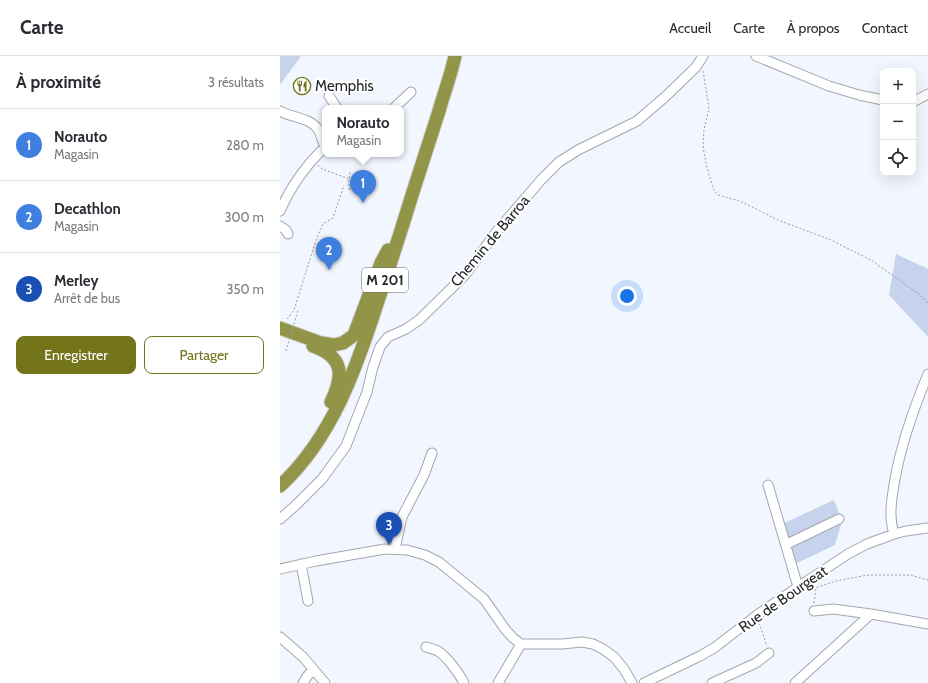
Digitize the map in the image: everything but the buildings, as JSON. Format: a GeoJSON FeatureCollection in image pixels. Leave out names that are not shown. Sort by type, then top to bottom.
{"type":"FeatureCollection","features":[{"type":"Feature","properties":{"kind":"highway","name":"M 201"},"geometry":{"type":"LineString","coordinates":[[280,480],[306,450],[324,424],[359,347],[448,56]]}},
{"type":"Feature","properties":{"kind":"highway","name":"M 201"},"geometry":{"type":"LineString","coordinates":[[280,486],[305,459],[324,432],[338,408],[355,368],[396,247],[455,56]]}},
{"type":"Feature","properties":{"kind":"highway"},"geometry":{"type":"LineString","coordinates":[[281,330],[321,343],[334,345],[343,343],[354,334],[382,263],[391,245]]}},
{"type":"Feature","properties":{"kind":"highway"},"geometry":{"type":"LineString","coordinates":[[281,330],[325,351],[338,366],[340,376],[334,395],[325,414],[324,424]]}},
{"type":"Feature","properties":{"kind":"highway"},"geometry":{"type":"LineString","coordinates":[[280,491],[311,457],[334,421],[351,385],[355,368]]}},
{"type":"Feature","properties":{"kind":"street"},"geometry":{"type":"LineString","coordinates":[[756,56],[829,86],[880,99]]}},
{"type":"Feature","properties":{"kind":"street","name":"Chemin de Barroa"},"geometry":{"type":"LineString","coordinates":[[280,520],[322,479],[346,446],[367,392],[380,347],[388,337],[406,329],[418,320],[465,275],[497,231],[541,180],[559,162],[578,150],[637,121],[665,97],[696,67],[702,57]]}},
{"type":"Feature","properties":{"kind":"street"},"geometry":{"type":"LineString","coordinates":[[397,105],[411,92]]}},
{"type":"Feature","properties":{"kind":"street"},"geometry":{"type":"LineString","coordinates":[[916,100],[928,94]]}},
{"type":"Feature","properties":{"kind":"street"},"geometry":{"type":"LineString","coordinates":[[329,96],[335,105]]}},
{"type":"Feature","properties":{"kind":"street"},"geometry":{"type":"LineString","coordinates":[[280,111],[311,123],[319,130],[322,138]]}},
{"type":"Feature","properties":{"kind":"street"},"geometry":{"type":"LineString","coordinates":[[280,211],[293,185],[310,162],[322,150]]}},
{"type":"Feature","properties":{"kind":"street"},"geometry":{"type":"LineString","coordinates":[[280,226],[286,230],[288,234]]}},
{"type":"Feature","properties":{"kind":"street"},"geometry":{"type":"LineString","coordinates":[[894,534],[891,525],[891,513],[895,474],[907,431],[928,374]]}},
{"type":"Feature","properties":{"kind":"street"},"geometry":{"type":"LineString","coordinates":[[395,549],[402,517],[424,475],[432,453]]}},
{"type":"Feature","properties":{"kind":"street"},"geometry":{"type":"LineString","coordinates":[[768,485],[787,544],[798,587]]}},
{"type":"Feature","properties":{"kind":"street"},"geometry":{"type":"LineString","coordinates":[[787,544],[839,519]]}},
{"type":"Feature","properties":{"kind":"street","name":"Rue de Bourgeat"},"geometry":{"type":"LineString","coordinates":[[644,683],[714,648],[757,615],[854,551],[867,544],[894,534],[928,528]]}},
{"type":"Feature","properties":{"kind":"street"},"geometry":{"type":"LineString","coordinates":[[280,569],[385,549],[407,550],[425,555],[439,562],[484,599],[504,629],[522,644],[562,644],[582,642],[592,644],[603,649],[614,657],[624,669],[632,683]]}},
{"type":"Feature","properties":{"kind":"street"},"geometry":{"type":"LineString","coordinates":[[301,564],[308,602]]}},
{"type":"Feature","properties":{"kind":"street"},"geometry":{"type":"LineString","coordinates":[[814,611],[833,609],[928,624]]}},
{"type":"Feature","properties":{"kind":"street"},"geometry":{"type":"LineString","coordinates":[[795,683],[871,614]]}},
{"type":"Feature","properties":{"kind":"street"},"geometry":{"type":"LineString","coordinates":[[280,637],[303,657],[325,683]]}},
{"type":"Feature","properties":{"kind":"street"},"geometry":{"type":"LineString","coordinates":[[498,683],[522,644]]}},
{"type":"Feature","properties":{"kind":"street"},"geometry":{"type":"LineString","coordinates":[[426,647],[437,651],[446,657],[464,683]]}},
{"type":"Feature","properties":{"kind":"street"},"geometry":{"type":"LineString","coordinates":[[712,683],[756,662],[769,653]]}},
{"type":"Feature","properties":{"kind":"street"},"geometry":{"type":"LineString","coordinates":[[303,683],[313,669]]}},
{"type":"Feature","properties":{"kind":"path"},"geometry":{"type":"LineString","coordinates":[[702,57],[709,108],[704,130],[703,143],[707,168],[715,192],[718,195],[740,201],[778,220],[831,240],[871,260],[928,302]]}},
{"type":"Feature","properties":{"kind":"path"},"geometry":{"type":"LineString","coordinates":[[316,163],[322,169],[348,179]]}},
{"type":"Feature","properties":{"kind":"path"},"geometry":{"type":"LineString","coordinates":[[350,172],[348,179],[350,190]]}},
{"type":"Feature","properties":{"kind":"path"},"geometry":{"type":"LineString","coordinates":[[281,330],[283,324],[294,310],[323,224],[334,218],[344,184]]}},
{"type":"Feature","properties":{"kind":"path"},"geometry":{"type":"LineString","coordinates":[[286,351],[298,310]]}},
{"type":"Feature","properties":{"kind":"path"},"geometry":{"type":"LineString","coordinates":[[798,587],[802,590],[816,588],[836,581],[868,575],[910,575],[928,580]]}},
{"type":"Feature","properties":{"kind":"path"},"geometry":{"type":"LineString","coordinates":[[815,600],[816,588]]}},
{"type":"Feature","properties":{"kind":"path"},"geometry":{"type":"LineString","coordinates":[[757,615],[769,653]]}},
{"type":"Feature","properties":{"kind":"shaded area"},"geometry":{"type":"Polygon","coordinates":[[[280,56],[301,56],[280,85],[280,56]]]}},
{"type":"Feature","properties":{"kind":"shaded area"},"geometry":{"type":"Polygon","coordinates":[[[896,254],[928,269],[928,337],[889,295],[896,254]]]}},
{"type":"Feature","properties":{"kind":"shaded area"},"geometry":{"type":"Polygon","coordinates":[[[834,500],[842,521],[835,545],[795,564],[782,524],[834,500]]]}},
{"type":"Feature","properties":{"kind":"place","name":"Memphis"},"geometry":{"type":"Point","coordinates":[302,86]}},
{"type":"Feature","properties":{"kind":"place","name":"Norauto"},"geometry":{"type":"Point","coordinates":[363,203]}},
{"type":"Feature","properties":{"kind":"place","name":"Decathlon"},"geometry":{"type":"Point","coordinates":[329,270]}},
{"type":"Feature","properties":{"kind":"place","name":"Merley"},"geometry":{"type":"Point","coordinates":[389,545]}}]}
